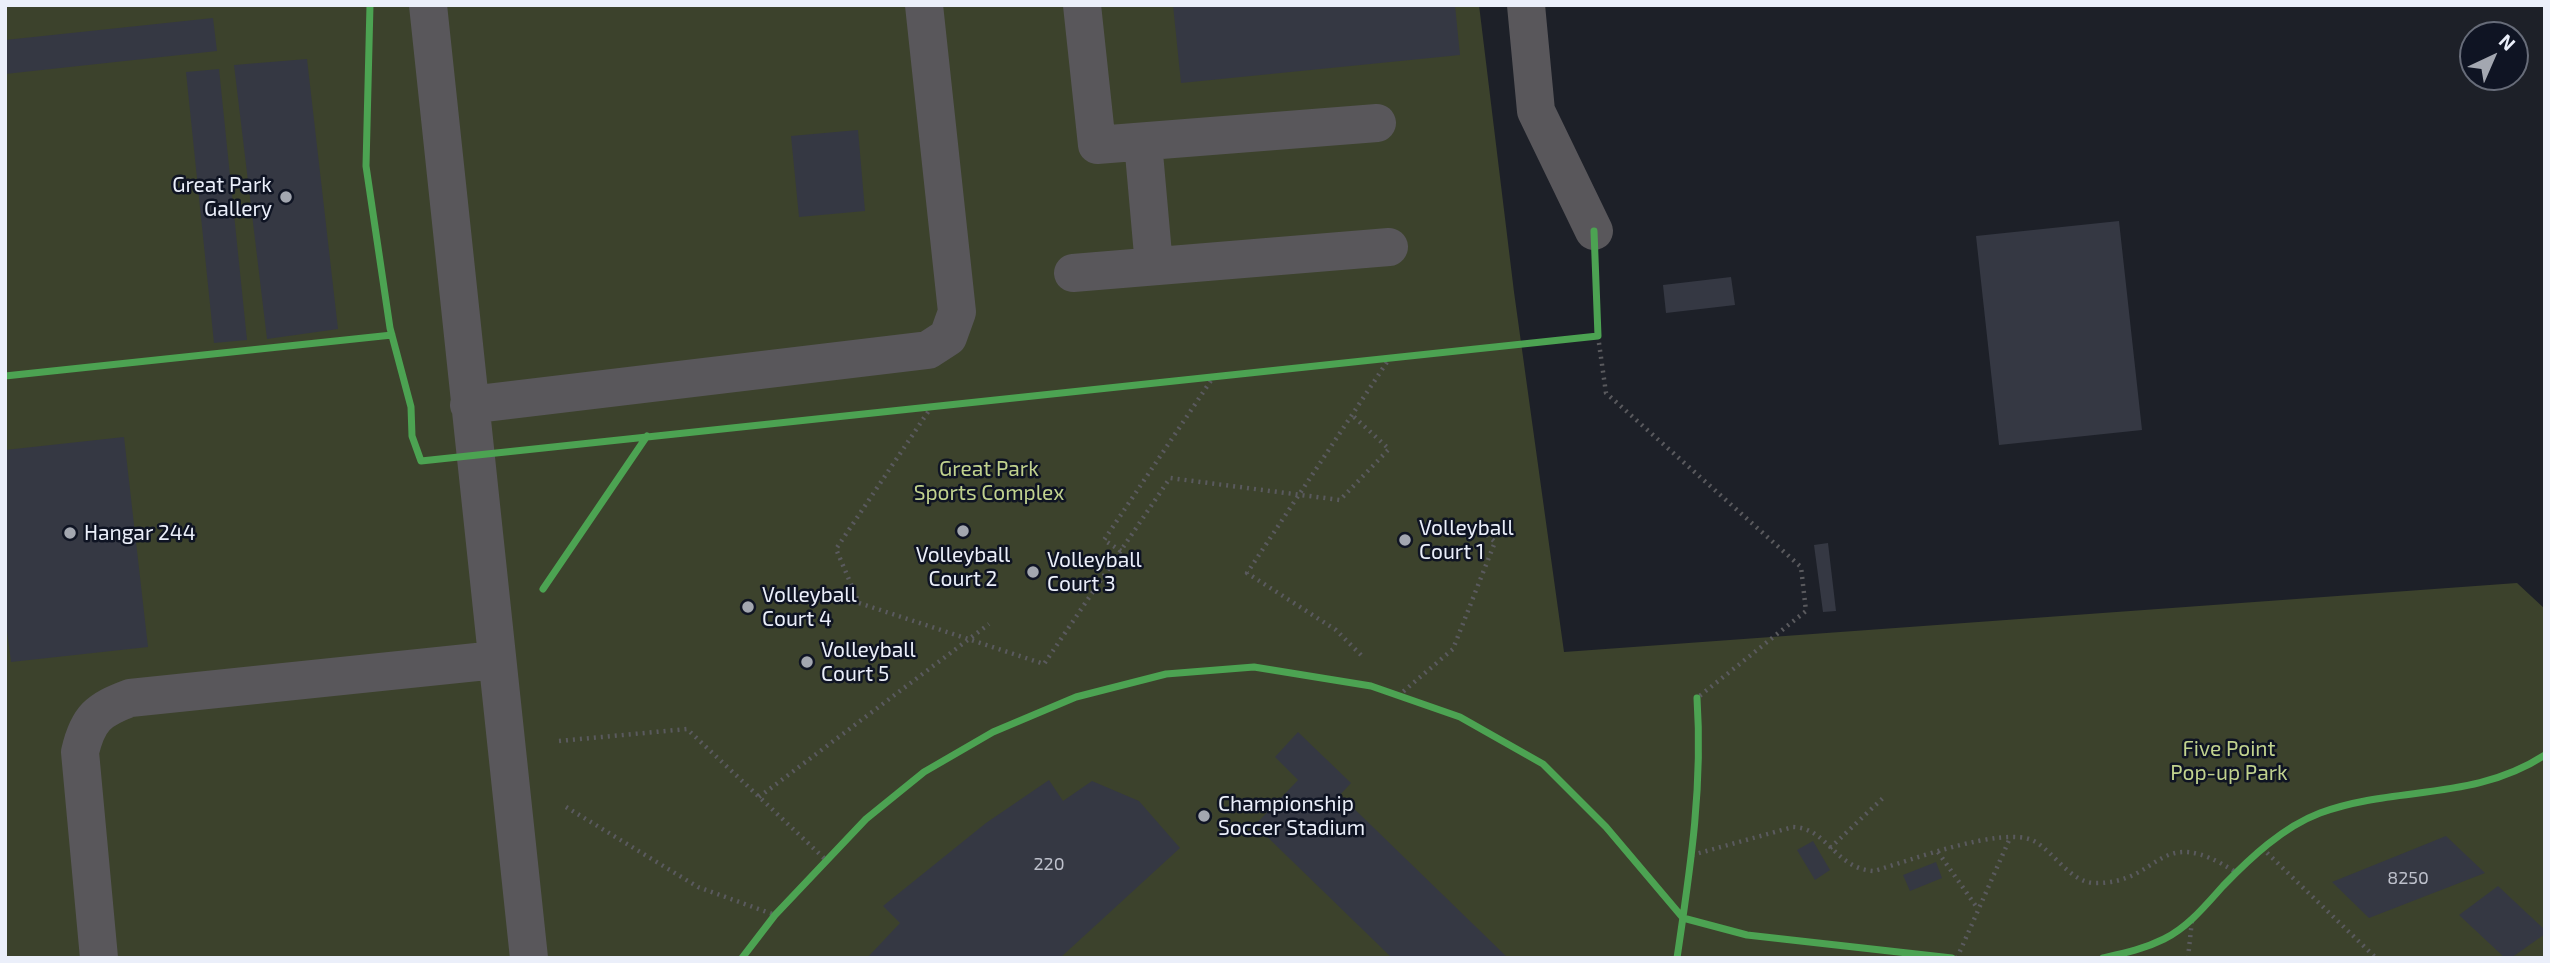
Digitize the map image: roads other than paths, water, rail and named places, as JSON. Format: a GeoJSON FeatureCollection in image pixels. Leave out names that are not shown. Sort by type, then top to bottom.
{"type":"FeatureCollection","features":[{"type":"Feature","properties":{"kind":"lane"},"geometry":{"type":"LineString","coordinates":[[428,5],[469,405],[477,453],[495,660],[529,958]]}},
{"type":"Feature","properties":{"kind":"lane"},"geometry":{"type":"LineString","coordinates":[[469,405],[928,350],[948,337],[957,312],[924,5]]}},
{"type":"Feature","properties":{"kind":"lane"},"geometry":{"type":"LineString","coordinates":[[1082,5],[1097,145],[1377,123]]}},
{"type":"Feature","properties":{"kind":"lane"},"geometry":{"type":"LineString","coordinates":[[1526,5],[1536,111],[1594,231]]}},
{"type":"Feature","properties":{"kind":"lane"},"geometry":{"type":"LineString","coordinates":[[1143,142],[1154,266]]}},
{"type":"Feature","properties":{"kind":"lane"},"geometry":{"type":"LineString","coordinates":[[1073,273],[1389,247]]}},
{"type":"Feature","properties":{"kind":"lane"},"geometry":{"type":"LineString","coordinates":[[99,958],[80,752],[85,730],[103,708],[130,698],[495,660]]}},
{"type":"Feature","properties":{"kind":"place","name":"Great Park Gallery"},"geometry":{"type":"Point","coordinates":[286,197]}},
{"type":"Feature","properties":{"kind":"place","name":"Volleyball Court 2"},"geometry":{"type":"Point","coordinates":[963,531]}},
{"type":"Feature","properties":{"kind":"place","name":"Hangar 244"},"geometry":{"type":"Point","coordinates":[70,533]}},
{"type":"Feature","properties":{"kind":"place","name":"Volleyball Court 1"},"geometry":{"type":"Point","coordinates":[1405,540]}},
{"type":"Feature","properties":{"kind":"place","name":"Volleyball Court 3"},"geometry":{"type":"Point","coordinates":[1033,572]}},
{"type":"Feature","properties":{"kind":"place","name":"Volleyball Court 4"},"geometry":{"type":"Point","coordinates":[748,607]}},
{"type":"Feature","properties":{"kind":"place","name":"Volleyball Court 5"},"geometry":{"type":"Point","coordinates":[807,662]}},
{"type":"Feature","properties":{"kind":"place","name":"Championship Soccer Stadium"},"geometry":{"type":"Point","coordinates":[1204,816]}},
{"type":"Feature","properties":{"kind":"park label","name":"Great Park Sports Complex"},"geometry":{"type":"Point","coordinates":[989,481]}},
{"type":"Feature","properties":{"kind":"park label","name":"Five Point Pop-up Park"},"geometry":{"type":"Point","coordinates":[2229,761]}}]}
